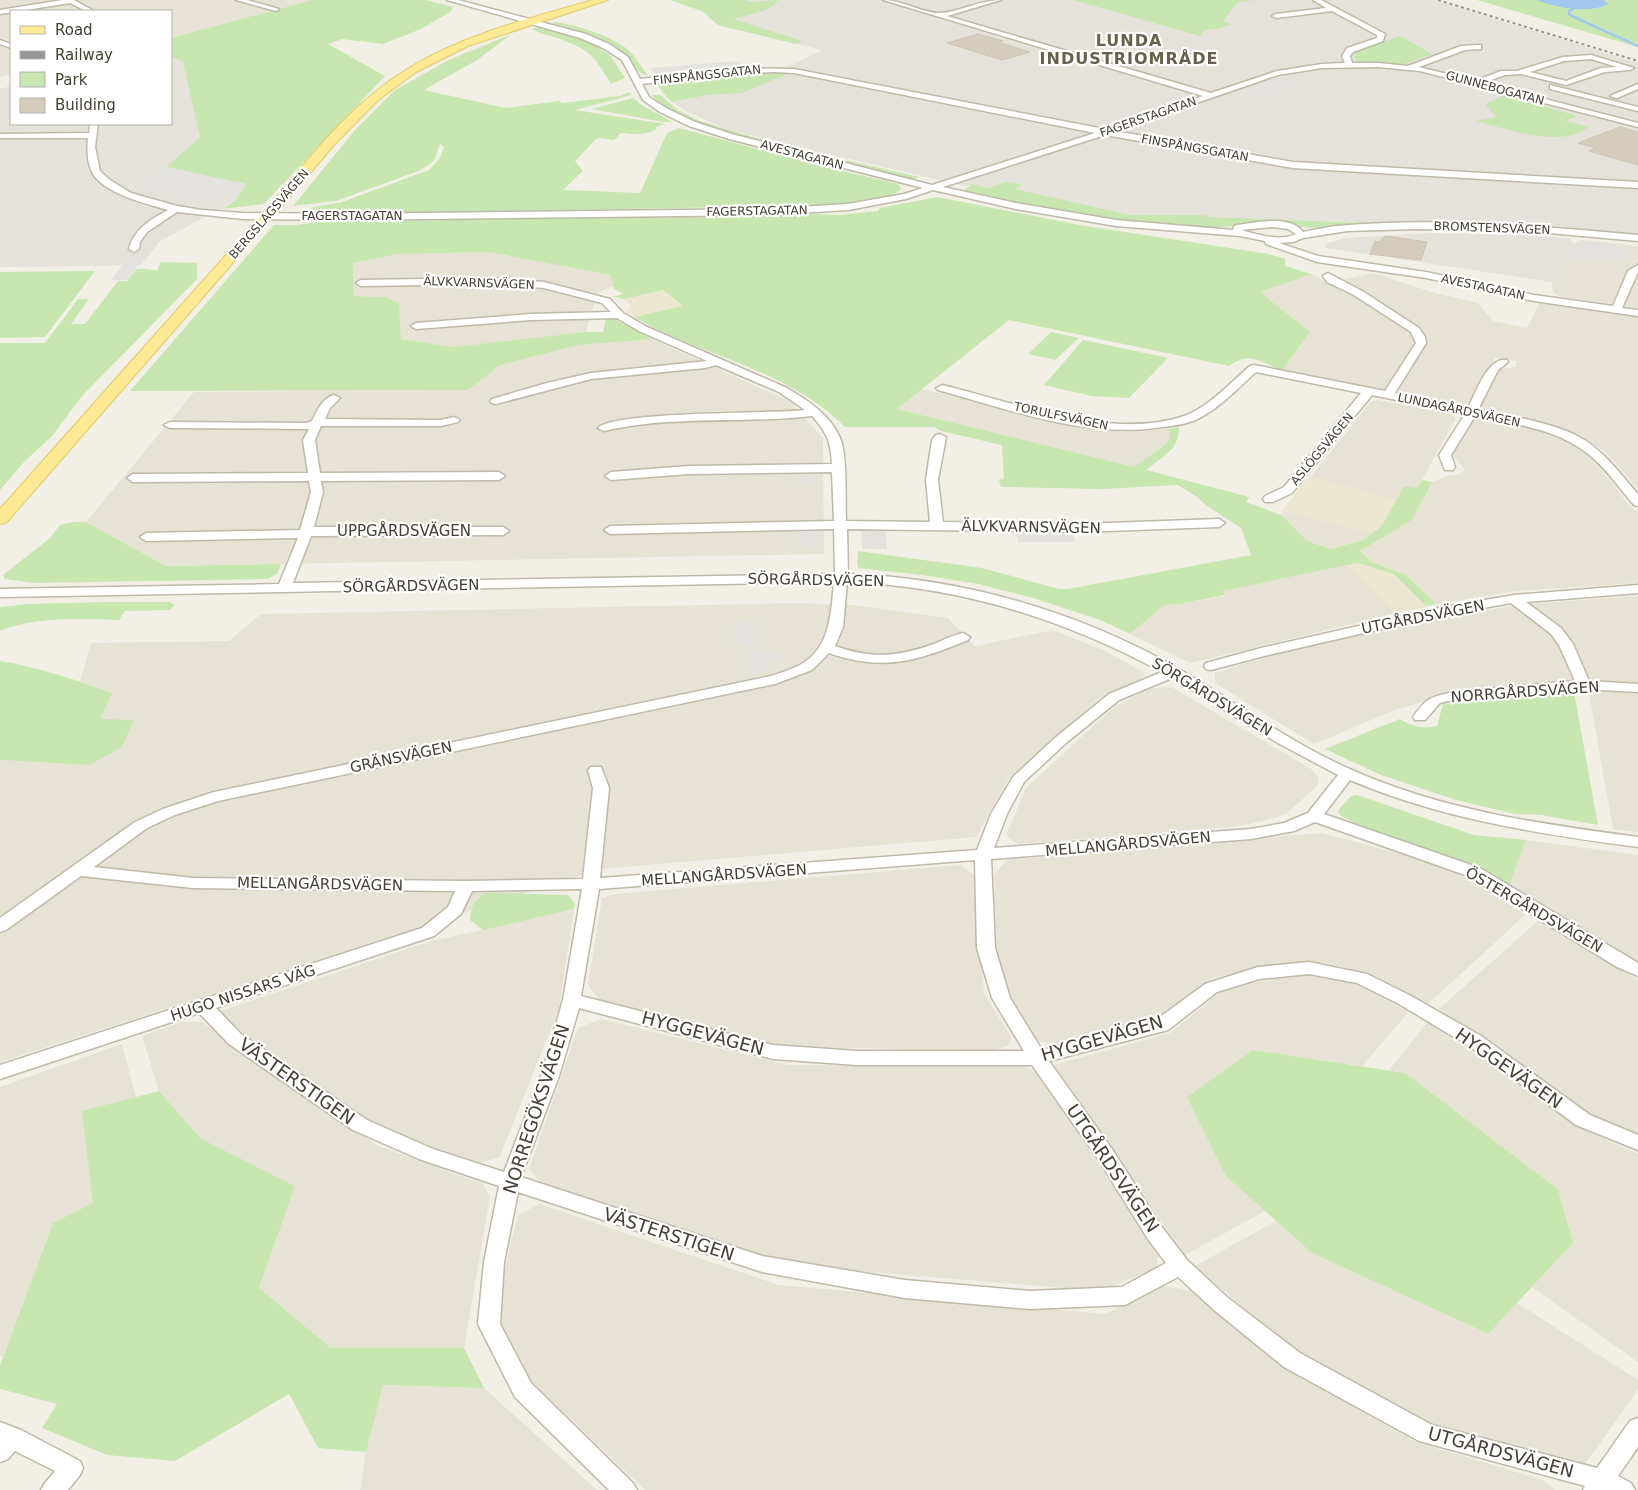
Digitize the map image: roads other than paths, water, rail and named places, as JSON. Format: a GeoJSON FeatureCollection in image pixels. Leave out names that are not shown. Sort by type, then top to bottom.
{"type":"FeatureCollection","features":[{"type":"Feature","properties":{"kind":"main road","name":"BERGSLAGSVÄGEN"},"geometry":{"type":"LineString","coordinates":[[0,520],[268,216],[296,181],[359,112],[389,86],[422,65],[452,50],[603,0]]}},
{"type":"Feature","properties":{"kind":"street"},"geometry":{"type":"LineString","coordinates":[[239,0],[276,9]]}},
{"type":"Feature","properties":{"kind":"street","name":"AVESTAGATAN"},"geometry":{"type":"LineString","coordinates":[[450,0],[583,36],[606,46],[624,59],[646,98],[663,110],[692,124],[740,139],[933,188],[1067,216],[1140,226],[1191,229],[1254,231],[1275,225],[1297,234]]}},
{"type":"Feature","properties":{"kind":"street"},"geometry":{"type":"LineString","coordinates":[[886,0],[1210,95]]}},
{"type":"Feature","properties":{"kind":"street"},"geometry":{"type":"LineString","coordinates":[[939,16],[998,0]]}},
{"type":"Feature","properties":{"kind":"street"},"geometry":{"type":"LineString","coordinates":[[1316,0],[1381,34],[1380,39],[1350,50],[1346,56],[1349,64]]}},
{"type":"Feature","properties":{"kind":"street"},"geometry":{"type":"LineString","coordinates":[[13,10],[70,1],[89,10]]}},
{"type":"Feature","properties":{"kind":"street"},"geometry":{"type":"LineString","coordinates":[[1276,16],[1335,9]]}},
{"type":"Feature","properties":{"kind":"street"},"geometry":{"type":"LineString","coordinates":[[1409,67],[1464,48],[1478,47]]}},
{"type":"Feature","properties":{"kind":"street"},"geometry":{"type":"LineString","coordinates":[[1476,83],[1500,74],[1521,72],[1563,59],[1591,57],[1634,69]]}},
{"type":"Feature","properties":{"kind":"street","name":"GUNNEBOGATAN"},"geometry":{"type":"LineString","coordinates":[[1349,64],[1409,67],[1638,125]]}},
{"type":"Feature","properties":{"kind":"street","name":"FAGERSTAGATAN"},"geometry":{"type":"LineString","coordinates":[[94,125],[91,147],[96,172],[107,182],[128,195],[176,209],[239,216],[798,211],[865,205],[933,188],[1277,73],[1349,64]]}},
{"type":"Feature","properties":{"kind":"street","name":"FINSPÅNGSGATAN"},"geometry":{"type":"LineString","coordinates":[[638,82],[736,69],[767,68],[794,71],[1105,132],[1293,165],[1638,185]]}},
{"type":"Feature","properties":{"kind":"street"},"geometry":{"type":"LineString","coordinates":[[1566,83],[1604,70],[1634,69]]}},
{"type":"Feature","properties":{"kind":"street"},"geometry":{"type":"LineString","coordinates":[[1521,72],[1638,102]]}},
{"type":"Feature","properties":{"kind":"street"},"geometry":{"type":"LineString","coordinates":[[1500,74],[1638,109]]}},
{"type":"Feature","properties":{"kind":"street"},"geometry":{"type":"LineString","coordinates":[[1614,96],[1638,86]]}},
{"type":"Feature","properties":{"kind":"street"},"geometry":{"type":"LineString","coordinates":[[1627,122],[1638,118]]}},
{"type":"Feature","properties":{"kind":"street"},"geometry":{"type":"LineString","coordinates":[[0,136],[93,135]]}},
{"type":"Feature","properties":{"kind":"street"},"geometry":{"type":"LineString","coordinates":[[134,249],[134,244],[144,230],[153,222],[176,209]]}},
{"type":"Feature","properties":{"kind":"street","name":"BROMSTENSVÄGEN"},"geometry":{"type":"LineString","coordinates":[[1297,234],[1345,229],[1415,226],[1506,226],[1638,238]]}},
{"type":"Feature","properties":{"kind":"street","name":"AVESTAGATAN"},"geometry":{"type":"LineString","coordinates":[[1254,231],[1265,240],[1291,251],[1328,260],[1426,275],[1534,298],[1638,313]]}},
{"type":"Feature","properties":{"kind":"street","name":"AVESTAGATAN"},"geometry":{"type":"LineString","coordinates":[[1265,240],[1297,234]]}},
{"type":"Feature","properties":{"kind":"street","name":"AVESTAGATAN"},"geometry":{"type":"LineString","coordinates":[[1297,234],[1294,244],[1298,248],[1328,260]]}},
{"type":"Feature","properties":{"kind":"street"},"geometry":{"type":"LineString","coordinates":[[1616,310],[1633,271],[1638,268]]}},
{"type":"Feature","properties":{"kind":"street"},"geometry":{"type":"LineString","coordinates":[[1328,276],[1331,280],[1358,293],[1400,320],[1415,330],[1420,337],[1421,343],[1388,395]]}},
{"type":"Feature","properties":{"kind":"street","name":"ÄLVKVARNSVÄGEN"},"geometry":{"type":"LineString","coordinates":[[361,282],[454,280],[537,284],[575,292],[606,302],[619,314],[643,328],[783,390],[800,400],[823,420],[832,432],[836,447],[842,525],[841,577]]}},
{"type":"Feature","properties":{"kind":"street"},"geometry":{"type":"LineString","coordinates":[[416,326],[531,317],[619,314]]}},
{"type":"Feature","properties":{"kind":"street"},"geometry":{"type":"LineString","coordinates":[[496,401],[591,376],[705,365],[716,361]]}},
{"type":"Feature","properties":{"kind":"street"},"geometry":{"type":"LineString","coordinates":[[1449,467],[1445,455],[1471,412],[1494,368],[1503,362]]}},
{"type":"Feature","properties":{"kind":"street","name":"LUNDAGÅRDSVÄGEN"},"geometry":{"type":"LineString","coordinates":[[1254,368],[1536,425],[1577,440],[1598,456],[1635,496]]}},
{"type":"Feature","properties":{"kind":"street","name":"TORULFSVÄGEN"},"geometry":{"type":"LineString","coordinates":[[942,388],[1057,418],[1115,428],[1155,426],[1190,418],[1216,400],[1254,368]]}},
{"type":"Feature","properties":{"kind":"street","name":"ASLÖGSVÄGEN"},"geometry":{"type":"LineString","coordinates":[[1269,499],[1288,490],[1369,391]]}},
{"type":"Feature","properties":{"kind":"street"},"geometry":{"type":"LineString","coordinates":[[284,588],[306,533],[317,492],[308,447],[309,440],[325,407],[334,398]]}},
{"type":"Feature","properties":{"kind":"street"},"geometry":{"type":"LineString","coordinates":[[604,428],[617,423],[671,418],[786,416],[814,412]]}},
{"type":"Feature","properties":{"kind":"street"},"geometry":{"type":"LineString","coordinates":[[170,425],[316,424],[326,422],[441,423],[454,420]]}},
{"type":"Feature","properties":{"kind":"street"},"geometry":{"type":"LineString","coordinates":[[937,525],[932,480],[940,437]]}},
{"type":"Feature","properties":{"kind":"street"},"geometry":{"type":"LineString","coordinates":[[611,476],[689,470],[838,468]]}},
{"type":"Feature","properties":{"kind":"street"},"geometry":{"type":"LineString","coordinates":[[133,478],[499,476]]}},
{"type":"Feature","properties":{"kind":"street","name":"ÄLVKVARNSVÄGEN"},"geometry":{"type":"LineString","coordinates":[[610,530],[842,525],[937,525],[1010,529],[1219,523]]}},
{"type":"Feature","properties":{"kind":"street","name":"UPPGÅRDSVÄGEN"},"geometry":{"type":"LineString","coordinates":[[146,537],[295,535],[315,531],[503,531]]}},
{"type":"Feature","properties":{"kind":"street","name":"SÖRGÅRDSVÄGEN"},"geometry":{"type":"LineString","coordinates":[[0,593],[841,577],[905,583],[997,600],[1041,612],[1102,636],[1173,672],[1282,738],[1347,774],[1403,796],[1482,819],[1531,828],[1638,842]]}},
{"type":"Feature","properties":{"kind":"street","name":"GRÄNSVÄGEN"},"geometry":{"type":"LineString","coordinates":[[0,926],[141,825],[169,812],[214,797],[775,680],[806,666],[827,648],[836,627],[841,577]]}},
{"type":"Feature","properties":{"kind":"street","name":"UTGÅRDSVÄGEN"},"geometry":{"type":"LineString","coordinates":[[1211,666],[1260,652],[1438,612],[1514,599],[1638,589]]}},
{"type":"Feature","properties":{"kind":"street"},"geometry":{"type":"LineString","coordinates":[[1514,599],[1556,631],[1566,644],[1584,685]]}},
{"type":"Feature","properties":{"kind":"street"},"geometry":{"type":"LineString","coordinates":[[827,648],[865,659],[890,659],[934,649],[963,637]]}},
{"type":"Feature","properties":{"kind":"street","name":"UTGÅRDSVÄGEN"},"geometry":{"type":"LineString","coordinates":[[1173,672],[1114,696],[1061,740],[1018,780],[1000,814],[983,856],[986,948],[1000,998],[1037,1058],[1105,1154],[1155,1233],[1180,1266],[1221,1304],[1292,1360],[1426,1434],[1599,1485],[1623,1490]]}},
{"type":"Feature","properties":{"kind":"street","name":"NORRGÅRDSVÄGEN"},"geometry":{"type":"LineString","coordinates":[[1420,718],[1435,700],[1453,696],[1584,685],[1638,688]]}},
{"type":"Feature","properties":{"kind":"street","name":"NORREGÖKSVÄGEN"},"geometry":{"type":"LineString","coordinates":[[596,770],[601,788],[591,884],[572,1000],[550,1076],[510,1181],[494,1262],[489,1324],[523,1390],[625,1490]]}},
{"type":"Feature","properties":{"kind":"street","name":"MELLANGÅRDSVÄGEN"},"geometry":{"type":"LineString","coordinates":[[78,870],[193,883],[466,886],[591,884],[983,856],[1251,834],[1288,828],[1314,816],[1347,774]]}},
{"type":"Feature","properties":{"kind":"street","name":"ÖSTERGÅRDSVÄGEN"},"geometry":{"type":"LineString","coordinates":[[1314,816],[1474,872],[1638,970]]}},
{"type":"Feature","properties":{"kind":"street","name":"HUGO NISSARS VÄG"},"geometry":{"type":"LineString","coordinates":[[0,1072],[428,932],[455,910],[466,886]]}},
{"type":"Feature","properties":{"kind":"street","name":"HYGGEVÄGEN"},"geometry":{"type":"LineString","coordinates":[[572,1000],[773,1052],[857,1058],[1037,1058],[1162,1025],[1211,988],[1258,973],[1308,968],[1361,978],[1404,1000],[1475,1041],[1583,1120],[1638,1143]]}},
{"type":"Feature","properties":{"kind":"street","name":"VÄSTERSTIGEN"},"geometry":{"type":"LineString","coordinates":[[203,1006],[235,1039],[360,1125],[426,1154],[762,1264],[905,1290],[1030,1300],[1125,1296],[1180,1266]]}},
{"type":"Feature","properties":{"kind":"street"},"geometry":{"type":"LineString","coordinates":[[1599,1485],[1638,1428]]}},
{"type":"Feature","properties":{"kind":"street"},"geometry":{"type":"LineString","coordinates":[[4,1440],[72,1468],[53,1490]]}},
{"type":"Feature","properties":{"kind":"water"},"geometry":{"type":"Polygon","coordinates":[[[1536,0],[1603,0],[1609,4],[1591,9],[1572,9],[1536,0]]]}},
{"type":"Feature","properties":{"kind":"waterway"},"geometry":{"type":"LineString","coordinates":[[1573,9],[1569,11],[1569,14],[1574,17],[1638,46]]}},
{"type":"Feature","properties":{"kind":"railway"},"geometry":{"type":"LineString","coordinates":[[1438,0],[1638,61]]}},
{"type":"Feature","properties":{"kind":"district","name":"LUNDA INDUSTRIOMRÅDE"},"geometry":{"type":"Point","coordinates":[1129,49]}}]}
